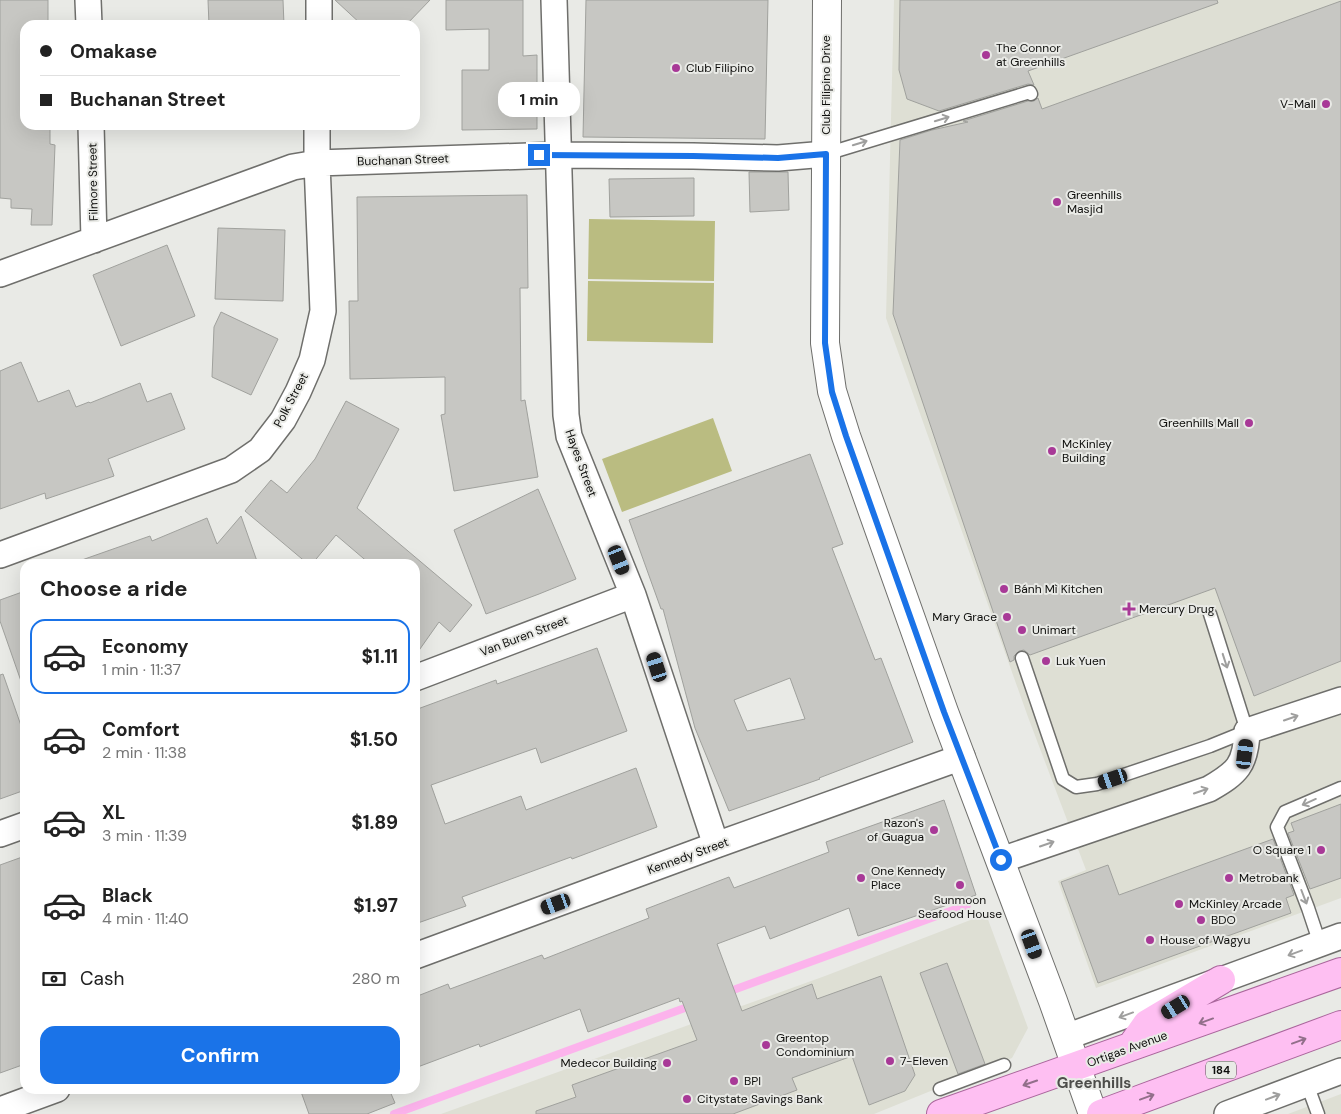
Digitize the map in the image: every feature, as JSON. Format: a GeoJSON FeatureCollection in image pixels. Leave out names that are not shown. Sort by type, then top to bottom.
{"type":"FeatureCollection","features":[{"type":"Feature","properties":{"kind":"main road","name":"Ortigas Avenue"},"geometry":{"type":"LineString","coordinates":[[940,1102],[1077,1067],[1341,972]]}},
{"type":"Feature","properties":{"kind":"main road"},"geometry":{"type":"LineString","coordinates":[[1131,1048],[1147,1024],[1221,980]]}},
{"type":"Feature","properties":{"kind":"main road","name":"184"},"geometry":{"type":"LineString","coordinates":[[1101,1114],[1341,1025]]}},
{"type":"Feature","properties":{"kind":"street"},"geometry":{"type":"LineString","coordinates":[[88,0],[89,20]]}},
{"type":"Feature","properties":{"kind":"street"},"geometry":{"type":"LineString","coordinates":[[319,0],[319,20]]}},
{"type":"Feature","properties":{"kind":"street","name":"Hayes Street"},"geometry":{"type":"LineString","coordinates":[[554,0],[557,155],[566,414],[569,436],[633,595],[716,845]]}},
{"type":"Feature","properties":{"kind":"street","name":"Club Filipino Drive"},"geometry":{"type":"LineString","coordinates":[[827,0],[825,343],[832,392],[846,436],[962,757],[1093,1114]]}},
{"type":"Feature","properties":{"kind":"street","name":"Filmore Street"},"geometry":{"type":"LineString","coordinates":[[91,130],[94,240]]}},
{"type":"Feature","properties":{"kind":"street","name":"Polk Street"},"geometry":{"type":"LineString","coordinates":[[0,555],[231,470],[260,450],[283,420],[312,360],[323,311],[317,130]]}},
{"type":"Feature","properties":{"kind":"street","name":"Buchanan Street"},"geometry":{"type":"LineString","coordinates":[[0,274],[293,167],[317,163],[557,155],[778,158],[826,154]]}},
{"type":"Feature","properties":{"kind":"street","name":"Van Buren Street"},"geometry":{"type":"LineString","coordinates":[[420,676],[633,595]]}},
{"type":"Feature","properties":{"kind":"street"},"geometry":{"type":"LineString","coordinates":[[1001,860],[1208,789],[1225,780],[1237,770],[1245,754],[1247,731],[1341,700]]}},
{"type":"Feature","properties":{"kind":"street","name":"Kennedy Street"},"geometry":{"type":"LineString","coordinates":[[420,954],[962,757]]}},
{"type":"Feature","properties":{"kind":"street"},"geometry":{"type":"LineString","coordinates":[[0,834],[20,827]]}},
{"type":"Feature","properties":{"kind":"street"},"geometry":{"type":"LineString","coordinates":[[1066,1037],[1330,940]]}},
{"type":"Feature","properties":{"kind":"street"},"geometry":{"type":"LineString","coordinates":[[1227,1114],[1341,1071]]}},
{"type":"Feature","properties":{"kind":"street"},"geometry":{"type":"LineString","coordinates":[[0,1110],[43,1094]]}},
{"type":"Feature","properties":{"kind":"lane"},"geometry":{"type":"LineString","coordinates":[[826,154],[1030,92],[1031,94]]}},
{"type":"Feature","properties":{"kind":"lane"},"geometry":{"type":"LineString","coordinates":[[1022,658],[1063,779],[1076,787],[1096,784],[1210,746],[1247,731],[1210,614]]}},
{"type":"Feature","properties":{"kind":"lane"},"geometry":{"type":"LineString","coordinates":[[1330,940],[1308,908],[1277,827],[1286,812],[1341,788]]}},
{"type":"Feature","properties":{"kind":"lane"},"geometry":{"type":"LineString","coordinates":[[940,1102],[1004,1065]]}},
{"type":"Feature","properties":{"kind":"lane"},"geometry":{"type":"LineString","coordinates":[[1307,1084],[1318,1114]]}},
{"type":"Feature","properties":{"kind":"shaded area"},"geometry":{"type":"Polygon","coordinates":[[[894,0],[1341,0],[1341,898],[1096,988],[1058,881],[1086,870],[1028,717],[886,318],[894,0]]]}},
{"type":"Feature","properties":{"kind":"shaded area"},"geometry":{"type":"Polygon","coordinates":[[[986,914],[1028,1028],[1012,1058],[874,1114],[441,1114],[825,976],[986,914]]]}},
{"type":"Feature","properties":{"kind":"shaded area"},"geometry":{"type":"Polygon","coordinates":[[[1341,1094],[1341,1114],[1288,1114],[1341,1094]]]}},
{"type":"Feature","properties":{"kind":"green space"},"geometry":{"type":"Polygon","coordinates":[[[589,219],[715,221],[714,281],[588,279],[589,219]]]}},
{"type":"Feature","properties":{"kind":"green space"},"geometry":{"type":"Polygon","coordinates":[[[588,281],[714,283],[713,343],[587,341],[588,281]]]}},
{"type":"Feature","properties":{"kind":"green space"},"geometry":{"type":"Polygon","coordinates":[[[713,418],[732,471],[622,512],[602,459],[713,418]]]}},
{"type":"Feature","properties":{"kind":"building"},"geometry":{"type":"Polygon","coordinates":[[[0,0],[48,0],[48,20],[20,20],[20,130],[50,130],[50,144],[55,145],[52,225],[31,225],[32,209],[11,208],[11,199],[0,198],[0,0]]]}},
{"type":"Feature","properties":{"kind":"building"},"geometry":{"type":"Polygon","coordinates":[[[208,0],[283,0],[284,20],[209,20],[208,0]]]}},
{"type":"Feature","properties":{"kind":"building"},"geometry":{"type":"Polygon","coordinates":[[[335,0],[430,0],[411,20],[357,20],[335,0]]]}},
{"type":"Feature","properties":{"kind":"building"},"geometry":{"type":"Polygon","coordinates":[[[446,0],[523,0],[523,56],[537,55],[537,129],[462,130],[462,70],[489,70],[489,29],[446,30],[446,0]]]}},
{"type":"Feature","properties":{"kind":"building","name":"Club Filipino"},"geometry":{"type":"Polygon","coordinates":[[[586,0],[768,0],[765,139],[583,137],[586,0]]]}},
{"type":"Feature","properties":{"kind":"building","name":"The Connor at Greenhills"},"geometry":{"type":"Polygon","coordinates":[[[900,0],[1217,0],[1218,3],[1028,71],[1034,85],[1028,84],[939,111],[907,99],[899,70],[900,0]]]}},
{"type":"Feature","properties":{"kind":"building"},"geometry":{"type":"Polygon","coordinates":[[[1341,1],[1341,661],[1254,696],[1215,588],[1030,655],[1024,650],[1019,651],[1014,656],[1014,660],[1010,662],[893,314],[900,140],[968,122],[963,121],[1028,101],[1034,101],[1038,98],[1042,109],[1341,1]]]}},
{"type":"Feature","properties":{"kind":"building"},"geometry":{"type":"Polygon","coordinates":[[[749,172],[788,172],[789,210],[750,212],[749,172]]]}},
{"type":"Feature","properties":{"kind":"building"},"geometry":{"type":"Polygon","coordinates":[[[694,178],[694,216],[610,217],[609,179],[694,178]]]}},
{"type":"Feature","properties":{"kind":"building"},"geometry":{"type":"Polygon","coordinates":[[[527,195],[528,288],[520,288],[521,401],[525,400],[538,477],[454,491],[441,415],[445,414],[445,377],[350,379],[349,301],[358,301],[357,197],[527,195]]]}},
{"type":"Feature","properties":{"kind":"building"},"geometry":{"type":"Polygon","coordinates":[[[218,228],[285,230],[283,301],[215,299],[218,228]]]}},
{"type":"Feature","properties":{"kind":"building"},"geometry":{"type":"Polygon","coordinates":[[[167,245],[195,316],[121,346],[93,275],[167,245]]]}},
{"type":"Feature","properties":{"kind":"building"},"geometry":{"type":"Polygon","coordinates":[[[221,312],[278,339],[251,395],[212,377],[214,327],[221,312]]]}},
{"type":"Feature","properties":{"kind":"building"},"geometry":{"type":"Polygon","coordinates":[[[21,362],[38,402],[69,390],[76,407],[140,383],[147,402],[171,393],[185,429],[108,459],[114,476],[46,499],[45,493],[0,509],[0,371],[21,362]]]}},
{"type":"Feature","properties":{"kind":"building"},"geometry":{"type":"Polygon","coordinates":[[[346,401],[399,429],[357,508],[417,559],[364,559],[336,535],[316,559],[302,559],[245,511],[271,480],[287,493],[315,459],[346,401]]]}},
{"type":"Feature","properties":{"kind":"building"},"geometry":{"type":"Polygon","coordinates":[[[810,454],[843,544],[832,548],[875,660],[881,658],[913,742],[820,779],[729,811],[695,728],[663,609],[661,609],[629,520],[810,454]],[[790,678],[734,700],[747,731],[805,719],[790,678]]]}},
{"type":"Feature","properties":{"kind":"building"},"geometry":{"type":"Polygon","coordinates":[[[538,489],[576,579],[486,614],[454,530],[538,489]]]}},
{"type":"Feature","properties":{"kind":"building"},"geometry":{"type":"Polygon","coordinates":[[[241,516],[256,559],[85,559],[150,536],[152,541],[207,518],[217,544],[241,516]]]}},
{"type":"Feature","properties":{"kind":"building"},"geometry":{"type":"Polygon","coordinates":[[[420,561],[472,605],[450,632],[439,622],[420,649],[420,561]]]}},
{"type":"Feature","properties":{"kind":"building"},"geometry":{"type":"Polygon","coordinates":[[[20,593],[20,678],[0,621],[0,600],[20,593]]]}},
{"type":"Feature","properties":{"kind":"building"},"geometry":{"type":"Polygon","coordinates":[[[597,648],[627,731],[541,763],[536,748],[431,785],[445,824],[521,796],[526,810],[636,768],[657,827],[462,897],[466,906],[420,922],[420,708],[496,680],[497,684],[597,648]]]}},
{"type":"Feature","properties":{"kind":"building"},"geometry":{"type":"Polygon","coordinates":[[[3,674],[20,723],[20,792],[0,799],[0,675],[3,674]]]}},
{"type":"Feature","properties":{"kind":"building"},"geometry":{"type":"Polygon","coordinates":[[[944,800],[976,895],[858,936],[849,908],[770,939],[765,926],[717,944],[742,1011],[812,984],[817,999],[881,976],[915,1075],[905,1091],[869,1105],[852,1056],[792,1078],[797,1090],[733,1114],[536,1114],[536,1111],[576,1097],[572,1085],[697,1040],[682,1001],[680,1002],[679,998],[588,1032],[580,1009],[480,1047],[479,1044],[420,1066],[420,995],[448,984],[450,989],[542,955],[544,959],[649,918],[646,909],[729,877],[734,888],[829,852],[826,842],[944,800]]]}},
{"type":"Feature","properties":{"kind":"building","name":"O Square 1"},"geometry":{"type":"Polygon","coordinates":[[[1341,804],[1341,878],[1310,889],[1288,833],[1294,831],[1291,823],[1341,804]]]}},
{"type":"Feature","properties":{"kind":"building","name":"McKinley Arcade"},"geometry":{"type":"Polygon","coordinates":[[[1273,839],[1294,895],[1286,898],[1291,913],[1098,983],[1061,882],[1108,865],[1119,895],[1273,839]]]}},
{"type":"Feature","properties":{"kind":"building"},"geometry":{"type":"Polygon","coordinates":[[[20,858],[20,1066],[0,1073],[0,865],[20,858]]]}},
{"type":"Feature","properties":{"kind":"building"},"geometry":{"type":"Polygon","coordinates":[[[947,963],[985,1064],[958,1074],[920,973],[947,963]]]}},
{"type":"Feature","properties":{"kind":"building"},"geometry":{"type":"Polygon","coordinates":[[[302,1094],[391,1094],[395,1103],[367,1114],[309,1114],[302,1094]]]}},
{"type":"Feature","properties":{"kind":"waterway"},"geometry":{"type":"LineString","coordinates":[[725,993],[967,905]]}},
{"type":"Feature","properties":{"kind":"waterway"},"geometry":{"type":"LineString","coordinates":[[394,1114],[693,1005]]}},
{"type":"Feature","properties":{"kind":"place","name":"The Connor at Greenhills"},"geometry":{"type":"Point","coordinates":[986,55]}},
{"type":"Feature","properties":{"kind":"place","name":"Club Filipino"},"geometry":{"type":"Point","coordinates":[676,68]}},
{"type":"Feature","properties":{"kind":"place","name":"V-Mall"},"geometry":{"type":"Point","coordinates":[1326,104]}},
{"type":"Feature","properties":{"kind":"place","name":"Greenhills Masjid"},"geometry":{"type":"Point","coordinates":[1057,202]}},
{"type":"Feature","properties":{"kind":"place","name":"Greenhills Mall"},"geometry":{"type":"Point","coordinates":[1249,423]}},
{"type":"Feature","properties":{"kind":"place","name":"McKinley Building"},"geometry":{"type":"Point","coordinates":[1052,451]}},
{"type":"Feature","properties":{"kind":"place","name":"Bánh Mì Kitchen"},"geometry":{"type":"Point","coordinates":[1004,589]}},
{"type":"Feature","properties":{"kind":"place","name":"Mercury Drug"},"geometry":{"type":"Point","coordinates":[1129,609]}},
{"type":"Feature","properties":{"kind":"place","name":"Mary Grace"},"geometry":{"type":"Point","coordinates":[1007,617]}},
{"type":"Feature","properties":{"kind":"place","name":"Unimart"},"geometry":{"type":"Point","coordinates":[1022,630]}},
{"type":"Feature","properties":{"kind":"place","name":"Luk Yuen"},"geometry":{"type":"Point","coordinates":[1046,661]}},
{"type":"Feature","properties":{"kind":"place","name":"Razon's of Guagua"},"geometry":{"type":"Point","coordinates":[934,830]}},
{"type":"Feature","properties":{"kind":"place","name":"O Square 1"},"geometry":{"type":"Point","coordinates":[1321,850]}},
{"type":"Feature","properties":{"kind":"place","name":"One Kennedy Place"},"geometry":{"type":"Point","coordinates":[861,878]}},
{"type":"Feature","properties":{"kind":"place","name":"Metrobank"},"geometry":{"type":"Point","coordinates":[1229,878]}},
{"type":"Feature","properties":{"kind":"place","name":"Sunmoon Seafood House"},"geometry":{"type":"Point","coordinates":[960,885]}},
{"type":"Feature","properties":{"kind":"place","name":"McKinley Arcade"},"geometry":{"type":"Point","coordinates":[1179,904]}},
{"type":"Feature","properties":{"kind":"place","name":"BDO"},"geometry":{"type":"Point","coordinates":[1201,920]}},
{"type":"Feature","properties":{"kind":"place","name":"House of Wagyu"},"geometry":{"type":"Point","coordinates":[1150,940]}},
{"type":"Feature","properties":{"kind":"place","name":"Greentop Condominium"},"geometry":{"type":"Point","coordinates":[766,1045]}},
{"type":"Feature","properties":{"kind":"place","name":"7-Eleven"},"geometry":{"type":"Point","coordinates":[890,1061]}},
{"type":"Feature","properties":{"kind":"place","name":"Medecor Building"},"geometry":{"type":"Point","coordinates":[667,1063]}},
{"type":"Feature","properties":{"kind":"place","name":"BPI"},"geometry":{"type":"Point","coordinates":[734,1081]}},
{"type":"Feature","properties":{"kind":"place","name":"Citystate Savings Bank"},"geometry":{"type":"Point","coordinates":[687,1099]}},
{"type":"Feature","properties":{"kind":"district","name":"Greenhills"},"geometry":{"type":"Point","coordinates":[1094,1083]}},
{"type":"Feature","properties":{"kind":"route"},"geometry":{"type":"LineString","coordinates":[[539,155],[778,158],[826,154],[825,343],[832,392],[944,712],[1001,860]]}}]}
